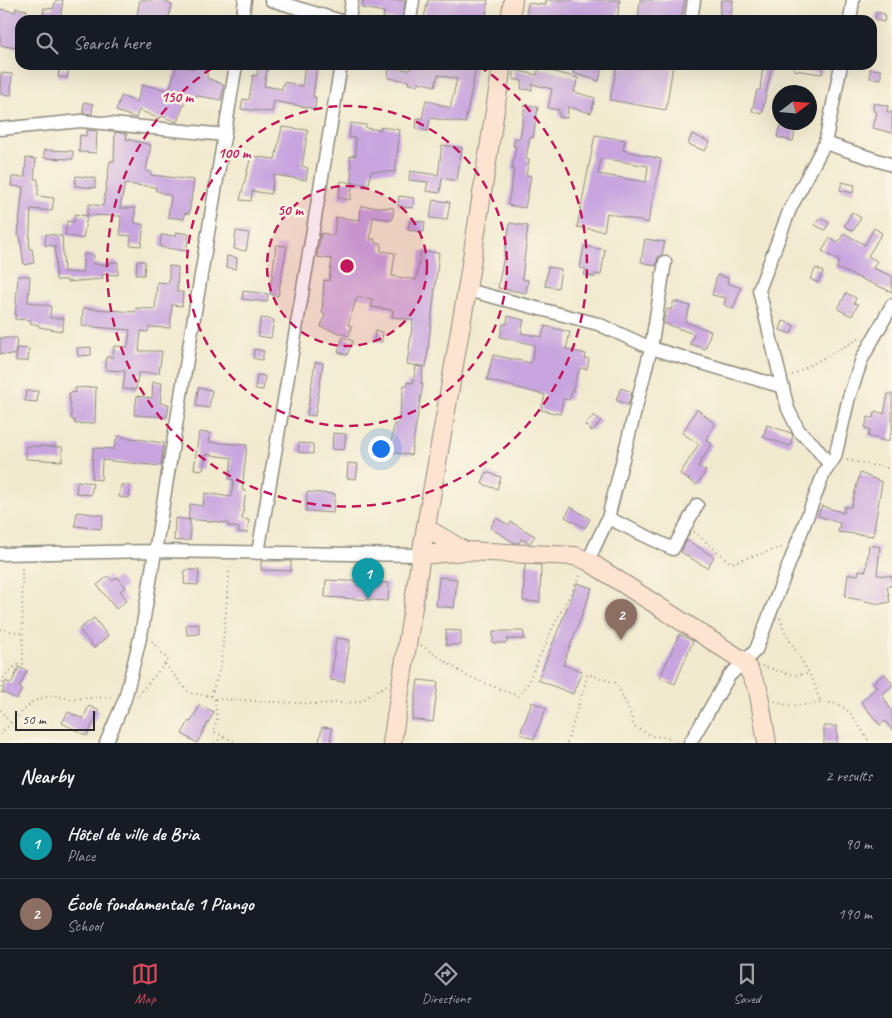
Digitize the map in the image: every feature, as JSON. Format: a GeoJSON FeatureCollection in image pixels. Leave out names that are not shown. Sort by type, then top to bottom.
{"type":"FeatureCollection","features":[{"type":"Feature","properties":{"kind":"main road"},"geometry":{"type":"LineString","coordinates":[[511,15],[513,0]]}},
{"type":"Feature","properties":{"kind":"main road"},"geometry":{"type":"LineString","coordinates":[[392,743],[501,70]]}},
{"type":"Feature","properties":{"kind":"main road"},"geometry":{"type":"LineString","coordinates":[[426,528],[464,551]]}},
{"type":"Feature","properties":{"kind":"main road"},"geometry":{"type":"LineString","coordinates":[[421,555],[464,551],[575,556],[588,561],[745,662],[758,689],[767,743]]}},
{"type":"Feature","properties":{"kind":"street"},"geometry":{"type":"LineString","coordinates":[[243,15],[245,0]]}},
{"type":"Feature","properties":{"kind":"street"},"geometry":{"type":"LineString","coordinates":[[271,0],[321,15]]}},
{"type":"Feature","properties":{"kind":"street"},"geometry":{"type":"LineString","coordinates":[[350,15],[352,0]]}},
{"type":"Feature","properties":{"kind":"street"},"geometry":{"type":"LineString","coordinates":[[411,15],[413,0]]}},
{"type":"Feature","properties":{"kind":"street"},"geometry":{"type":"LineString","coordinates":[[692,15],[694,0]]}},
{"type":"Feature","properties":{"kind":"street"},"geometry":{"type":"LineString","coordinates":[[851,15],[853,0]]}},
{"type":"Feature","properties":{"kind":"street"},"geometry":{"type":"LineString","coordinates":[[106,743],[129,699],[235,70]]}},
{"type":"Feature","properties":{"kind":"street"},"geometry":{"type":"LineString","coordinates":[[258,554],[340,70]]}},
{"type":"Feature","properties":{"kind":"street"},"geometry":{"type":"LineString","coordinates":[[832,460],[799,430],[788,409],[759,298],[760,282],[790,209],[825,143],[840,70]]}},
{"type":"Feature","properties":{"kind":"street"},"geometry":{"type":"LineString","coordinates":[[0,129],[81,121],[225,134]]}},
{"type":"Feature","properties":{"kind":"street"},"geometry":{"type":"LineString","coordinates":[[825,143],[892,165]]}},
{"type":"Feature","properties":{"kind":"street"},"geometry":{"type":"LineString","coordinates":[[588,561],[608,518],[650,348],[665,262]]}},
{"type":"Feature","properties":{"kind":"street"},"geometry":{"type":"LineString","coordinates":[[467,290],[598,324],[650,348],[783,387]]}},
{"type":"Feature","properties":{"kind":"street"},"geometry":{"type":"LineString","coordinates":[[690,743],[729,676],[756,650],[832,460],[855,376],[878,328],[892,305]]}},
{"type":"Feature","properties":{"kind":"street"},"geometry":{"type":"LineString","coordinates":[[608,518],[669,549],[676,546],[697,505]]}},
{"type":"Feature","properties":{"kind":"street"},"geometry":{"type":"LineString","coordinates":[[0,554],[155,551],[231,554],[421,555]]}},
{"type":"Feature","properties":{"kind":"path"},"geometry":{"type":"LineString","coordinates":[[783,387],[790,376],[878,328]]}},
{"type":"Feature","properties":{"kind":"path"},"geometry":{"type":"LineString","coordinates":[[832,460],[892,469]]}},
{"type":"Feature","properties":{"kind":"path"},"geometry":{"type":"LineString","coordinates":[[686,526],[731,563],[797,544]]}},
{"type":"Feature","properties":{"kind":"path"},"geometry":{"type":"LineString","coordinates":[[0,693],[4,677],[16,665],[23,664],[22,554]]}},
{"type":"Feature","properties":{"kind":"path"},"geometry":{"type":"LineString","coordinates":[[211,696],[221,666],[231,554]]}},
{"type":"Feature","properties":{"kind":"path"},"geometry":{"type":"LineString","coordinates":[[408,641],[428,648],[467,676],[518,696],[527,685],[555,623],[588,561]]}},
{"type":"Feature","properties":{"kind":"path"},"geometry":{"type":"LineString","coordinates":[[774,605],[780,615],[784,631],[809,674],[821,704]]}},
{"type":"Feature","properties":{"kind":"path"},"geometry":{"type":"LineString","coordinates":[[0,629],[22,633]]}},
{"type":"Feature","properties":{"kind":"path"},"geometry":{"type":"LineString","coordinates":[[0,734],[33,701],[53,694],[70,699],[104,696],[129,699],[168,660],[142,630]]}},
{"type":"Feature","properties":{"kind":"path"},"geometry":{"type":"LineString","coordinates":[[745,662],[793,675],[809,674]]}},
{"type":"Feature","properties":{"kind":"path"},"geometry":{"type":"LineString","coordinates":[[164,664],[189,693],[211,696],[215,699],[316,704],[359,702],[404,674]]}},
{"type":"Feature","properties":{"kind":"path"},"geometry":{"type":"LineString","coordinates":[[567,743],[588,674],[616,683],[630,712],[634,727],[653,736],[672,738],[677,742],[675,743]]}},
{"type":"Feature","properties":{"kind":"path"},"geometry":{"type":"LineString","coordinates":[[758,689],[781,704],[798,706],[840,705],[854,717],[870,743]]}},
{"type":"Feature","properties":{"kind":"path"},"geometry":{"type":"LineString","coordinates":[[215,699],[217,720],[213,731],[238,743]]}},
{"type":"Feature","properties":{"kind":"path"},"geometry":{"type":"LineString","coordinates":[[0,710],[11,722]]}},
{"type":"Feature","properties":{"kind":"path"},"geometry":{"type":"LineString","coordinates":[[214,743],[226,736]]}},
{"type":"Feature","properties":{"kind":"building"},"geometry":{"type":"Polygon","coordinates":[[[56,0],[63,0],[61,15],[43,15],[44,8],[53,9],[56,0]]]}},
{"type":"Feature","properties":{"kind":"building"},"geometry":{"type":"Polygon","coordinates":[[[140,0],[163,0],[172,5],[169,15],[137,15],[140,0]]]}},
{"type":"Feature","properties":{"kind":"building"},"geometry":{"type":"Polygon","coordinates":[[[363,0],[405,0],[403,15],[384,15],[384,12],[362,8],[363,0]]]}},
{"type":"Feature","properties":{"kind":"building"},"geometry":{"type":"Polygon","coordinates":[[[428,0],[488,0],[486,15],[425,15],[428,0]]]}},
{"type":"Feature","properties":{"kind":"building"},"geometry":{"type":"Polygon","coordinates":[[[546,0],[620,0],[618,15],[527,15],[528,3],[546,5],[546,0]]]}},
{"type":"Feature","properties":{"kind":"building"},"geometry":{"type":"Polygon","coordinates":[[[640,0],[685,0],[682,15],[638,15],[640,0]]]}},
{"type":"Feature","properties":{"kind":"building"},"geometry":{"type":"Polygon","coordinates":[[[721,0],[733,0],[731,15],[720,15],[721,0]]]}},
{"type":"Feature","properties":{"kind":"building"},"geometry":{"type":"Polygon","coordinates":[[[16,8],[27,10],[26,15],[15,15],[15,48],[0,45],[0,9],[15,12],[16,8]]]}},
{"type":"Feature","properties":{"kind":"building"},"geometry":{"type":"Polygon","coordinates":[[[877,12],[885,14],[884,22],[877,20],[877,12]]]}},
{"type":"Feature","properties":{"kind":"building"},"geometry":{"type":"Polygon","coordinates":[[[59,70],[69,70],[67,78],[58,77],[59,70]]]}},
{"type":"Feature","properties":{"kind":"building"},"geometry":{"type":"Polygon","coordinates":[[[175,70],[207,70],[207,78],[224,85],[221,100],[193,95],[191,100],[186,99],[177,122],[161,116],[160,119],[139,110],[136,118],[116,111],[121,96],[137,102],[142,85],[169,90],[175,70]]]}},
{"type":"Feature","properties":{"kind":"building"},"geometry":{"type":"Polygon","coordinates":[[[258,70],[267,70],[264,86],[282,89],[284,82],[302,86],[304,70],[316,70],[313,97],[316,97],[315,109],[274,101],[272,112],[241,109],[243,99],[249,100],[253,75],[257,76],[258,70]]]}},
{"type":"Feature","properties":{"kind":"building"},"geometry":{"type":"Polygon","coordinates":[[[389,70],[475,70],[465,123],[430,118],[428,131],[416,129],[417,118],[422,119],[426,100],[450,108],[457,79],[438,75],[435,86],[418,82],[417,85],[408,84],[409,81],[388,78],[389,70]]]}},
{"type":"Feature","properties":{"kind":"building"},"geometry":{"type":"Polygon","coordinates":[[[515,70],[537,75],[538,70],[547,70],[578,78],[574,92],[595,98],[591,113],[568,107],[567,118],[559,117],[559,110],[548,108],[552,89],[532,84],[532,90],[521,89],[522,81],[513,79],[515,70]]]}},
{"type":"Feature","properties":{"kind":"building"},"geometry":{"type":"Polygon","coordinates":[[[574,70],[602,70],[599,81],[573,73],[574,70]]]}},
{"type":"Feature","properties":{"kind":"building"},"geometry":{"type":"Polygon","coordinates":[[[616,70],[672,70],[666,110],[610,100],[616,70]]]}},
{"type":"Feature","properties":{"kind":"building"},"geometry":{"type":"Polygon","coordinates":[[[762,70],[771,70],[762,114],[752,111],[757,90],[760,90],[762,70]]]}},
{"type":"Feature","properties":{"kind":"building"},"geometry":{"type":"Polygon","coordinates":[[[794,70],[822,70],[822,74],[794,70]]]}},
{"type":"Feature","properties":{"kind":"building"},"geometry":{"type":"Polygon","coordinates":[[[870,70],[881,70],[881,79],[870,78],[870,70]]]}},
{"type":"Feature","properties":{"kind":"building"},"geometry":{"type":"Polygon","coordinates":[[[1,73],[12,74],[11,95],[0,94],[1,73]]]}},
{"type":"Feature","properties":{"kind":"building"},"geometry":{"type":"Polygon","coordinates":[[[84,102],[93,104],[92,114],[83,113],[84,102]]]}},
{"type":"Feature","properties":{"kind":"building"},"geometry":{"type":"Polygon","coordinates":[[[874,103],[888,106],[887,112],[892,112],[892,133],[873,128],[877,112],[873,111],[874,103]]]}},
{"type":"Feature","properties":{"kind":"building"},"geometry":{"type":"Polygon","coordinates":[[[525,105],[538,107],[533,138],[530,137],[526,159],[529,160],[526,175],[531,176],[525,208],[508,205],[516,146],[513,146],[515,138],[520,139],[525,105]]]}},
{"type":"Feature","properties":{"kind":"building"},"geometry":{"type":"Polygon","coordinates":[[[351,123],[366,125],[366,128],[380,130],[381,127],[400,130],[395,172],[371,171],[369,185],[352,182],[350,156],[356,155],[355,138],[349,137],[351,123]]]}},
{"type":"Feature","properties":{"kind":"building"},"geometry":{"type":"Polygon","coordinates":[[[282,127],[308,130],[302,166],[308,168],[306,180],[274,175],[271,194],[252,191],[251,201],[240,200],[251,156],[275,159],[282,127]]]}},
{"type":"Feature","properties":{"kind":"building"},"geometry":{"type":"Polygon","coordinates":[[[87,130],[97,131],[96,153],[79,152],[80,135],[86,136],[87,130]]]}},
{"type":"Feature","properties":{"kind":"building"},"geometry":{"type":"Polygon","coordinates":[[[779,130],[795,131],[793,141],[777,137],[779,130]]]}},
{"type":"Feature","properties":{"kind":"building"},"geometry":{"type":"Polygon","coordinates":[[[115,132],[127,134],[126,139],[151,145],[146,171],[151,172],[151,175],[194,180],[189,214],[185,213],[184,219],[168,217],[171,196],[155,190],[156,187],[125,184],[120,208],[135,208],[135,223],[144,225],[141,246],[130,245],[131,236],[120,235],[121,216],[87,215],[89,204],[103,206],[110,161],[114,161],[115,132]]]}},
{"type":"Feature","properties":{"kind":"building"},"geometry":{"type":"Polygon","coordinates":[[[692,134],[710,142],[705,151],[688,144],[692,134]]]}},
{"type":"Feature","properties":{"kind":"building"},"geometry":{"type":"Polygon","coordinates":[[[595,135],[625,140],[623,150],[661,159],[648,223],[607,213],[604,231],[577,227],[595,135]],[[601,158],[598,174],[646,182],[648,166],[601,158]]]}},
{"type":"Feature","properties":{"kind":"building"},"geometry":{"type":"Polygon","coordinates":[[[442,145],[462,148],[457,181],[442,178],[440,193],[426,191],[428,182],[409,180],[410,171],[438,175],[442,145]]]}},
{"type":"Feature","properties":{"kind":"building"},"geometry":{"type":"Polygon","coordinates":[[[44,150],[73,151],[73,159],[44,158],[44,150]]]}},
{"type":"Feature","properties":{"kind":"building"},"geometry":{"type":"Polygon","coordinates":[[[26,158],[36,159],[34,179],[38,179],[38,196],[54,198],[52,211],[31,209],[29,249],[32,249],[34,263],[24,265],[20,236],[18,236],[23,187],[11,186],[12,177],[25,177],[26,158]]]}},
{"type":"Feature","properties":{"kind":"building"},"geometry":{"type":"Polygon","coordinates":[[[76,176],[95,178],[95,188],[75,186],[76,176]]]}},
{"type":"Feature","properties":{"kind":"building"},"geometry":{"type":"Polygon","coordinates":[[[341,181],[353,183],[350,200],[338,198],[341,181]]]}},
{"type":"Feature","properties":{"kind":"building"},"geometry":{"type":"Polygon","coordinates":[[[842,182],[855,185],[853,193],[840,190],[842,182]]]}},
{"type":"Feature","properties":{"kind":"building"},"geometry":{"type":"Polygon","coordinates":[[[399,196],[414,198],[413,208],[398,206],[399,196]]]}},
{"type":"Feature","properties":{"kind":"building"},"geometry":{"type":"Polygon","coordinates":[[[433,200],[450,202],[447,220],[430,218],[433,200]]]}},
{"type":"Feature","properties":{"kind":"building"},"geometry":{"type":"Polygon","coordinates":[[[361,206],[394,208],[392,220],[373,217],[370,239],[375,239],[375,243],[381,243],[381,251],[395,253],[392,276],[416,280],[421,251],[439,253],[426,367],[407,364],[413,320],[392,317],[393,310],[371,307],[373,299],[357,297],[348,325],[352,326],[349,336],[321,327],[325,314],[322,313],[324,280],[329,281],[332,259],[317,257],[321,233],[334,235],[336,217],[360,220],[361,206]]]}},
{"type":"Feature","properties":{"kind":"building"},"geometry":{"type":"Polygon","coordinates":[[[852,212],[861,218],[853,231],[844,226],[852,212]]]}},
{"type":"Feature","properties":{"kind":"building"},"geometry":{"type":"Polygon","coordinates":[[[75,214],[87,216],[83,239],[65,235],[67,221],[74,222],[75,214]]]}},
{"type":"Feature","properties":{"kind":"building"},"geometry":{"type":"Polygon","coordinates":[[[819,218],[829,223],[825,230],[815,225],[819,218]]]}},
{"type":"Feature","properties":{"kind":"building"},"geometry":{"type":"Polygon","coordinates":[[[410,220],[425,222],[424,232],[408,230],[410,220]]]}},
{"type":"Feature","properties":{"kind":"building"},"geometry":{"type":"Polygon","coordinates":[[[510,223],[528,226],[522,279],[528,280],[526,293],[498,288],[510,223]]]}},
{"type":"Feature","properties":{"kind":"building"},"geometry":{"type":"Polygon","coordinates":[[[874,228],[882,233],[868,256],[877,261],[873,268],[892,276],[892,292],[836,268],[839,261],[822,251],[830,238],[838,243],[844,233],[865,245],[874,228]]]}},
{"type":"Feature","properties":{"kind":"building"},"geometry":{"type":"Polygon","coordinates":[[[236,231],[249,233],[246,251],[234,249],[236,231]]]}},
{"type":"Feature","properties":{"kind":"building"},"geometry":{"type":"Polygon","coordinates":[[[177,232],[189,234],[186,251],[160,247],[161,235],[176,236],[177,232]]]}},
{"type":"Feature","properties":{"kind":"building"},"geometry":{"type":"Polygon","coordinates":[[[46,234],[62,236],[64,272],[82,273],[84,254],[94,255],[93,264],[110,265],[110,262],[118,262],[118,275],[103,274],[102,279],[67,282],[67,280],[56,280],[55,246],[45,245],[46,234]]]}},
{"type":"Feature","properties":{"kind":"building"},"geometry":{"type":"Polygon","coordinates":[[[645,239],[665,242],[656,266],[641,262],[645,239]]]}},
{"type":"Feature","properties":{"kind":"building"},"geometry":{"type":"Polygon","coordinates":[[[276,245],[287,246],[278,296],[270,294],[276,245]]]}},
{"type":"Feature","properties":{"kind":"building"},"geometry":{"type":"Polygon","coordinates":[[[584,246],[605,250],[601,275],[595,274],[595,277],[584,275],[586,269],[580,268],[584,246]]]}},
{"type":"Feature","properties":{"kind":"building"},"geometry":{"type":"Polygon","coordinates":[[[227,256],[237,258],[236,269],[226,267],[227,256]]]}},
{"type":"Feature","properties":{"kind":"building"},"geometry":{"type":"Polygon","coordinates":[[[137,261],[145,261],[144,275],[136,275],[137,261]]]}},
{"type":"Feature","properties":{"kind":"building"},"geometry":{"type":"Polygon","coordinates":[[[169,266],[178,267],[177,292],[183,292],[182,306],[172,305],[170,328],[149,327],[148,332],[141,331],[139,351],[162,351],[159,373],[138,373],[136,390],[123,389],[125,371],[106,370],[106,357],[113,357],[114,346],[128,347],[130,330],[82,326],[83,308],[135,312],[136,308],[155,309],[157,282],[169,283],[169,266]]]}},
{"type":"Feature","properties":{"kind":"building"},"geometry":{"type":"Polygon","coordinates":[[[548,267],[561,269],[558,288],[545,286],[548,267]]]}},
{"type":"Feature","properties":{"kind":"building"},"geometry":{"type":"Polygon","coordinates":[[[816,268],[823,272],[818,283],[810,279],[816,268]]]}},
{"type":"Feature","properties":{"kind":"building"},"geometry":{"type":"Polygon","coordinates":[[[717,275],[728,278],[727,283],[741,288],[733,309],[724,305],[726,298],[712,295],[717,275]]]}},
{"type":"Feature","properties":{"kind":"building"},"geometry":{"type":"Polygon","coordinates":[[[18,276],[30,276],[28,302],[51,306],[50,318],[64,318],[62,331],[39,327],[39,325],[30,323],[31,320],[15,319],[18,276]]]}},
{"type":"Feature","properties":{"kind":"building"},"geometry":{"type":"Polygon","coordinates":[[[243,291],[268,294],[267,302],[242,299],[243,291]]]}},
{"type":"Feature","properties":{"kind":"building"},"geometry":{"type":"Polygon","coordinates":[[[846,293],[856,298],[854,303],[858,304],[852,316],[838,309],[846,293]]]}},
{"type":"Feature","properties":{"kind":"building"},"geometry":{"type":"Polygon","coordinates":[[[674,301],[690,306],[685,322],[711,331],[705,349],[690,344],[694,334],[663,323],[667,309],[671,310],[674,301]]]}},
{"type":"Feature","properties":{"kind":"building"},"geometry":{"type":"Polygon","coordinates":[[[508,316],[524,320],[521,333],[542,337],[545,326],[570,332],[566,349],[586,354],[585,358],[589,359],[587,369],[580,368],[569,400],[563,399],[560,414],[541,410],[545,395],[487,380],[493,355],[531,363],[535,345],[500,337],[503,324],[507,324],[508,316]]]}},
{"type":"Feature","properties":{"kind":"building"},"geometry":{"type":"Polygon","coordinates":[[[261,318],[274,320],[271,338],[258,336],[261,318]]]}},
{"type":"Feature","properties":{"kind":"building"},"geometry":{"type":"Polygon","coordinates":[[[783,321],[794,325],[791,334],[780,330],[783,321]]]}},
{"type":"Feature","properties":{"kind":"building"},"geometry":{"type":"Polygon","coordinates":[[[375,331],[383,332],[382,342],[374,341],[375,331]]]}},
{"type":"Feature","properties":{"kind":"building"},"geometry":{"type":"Polygon","coordinates":[[[343,337],[353,341],[347,355],[338,352],[343,337]]]}},
{"type":"Feature","properties":{"kind":"building"},"geometry":{"type":"Polygon","coordinates":[[[0,338],[17,338],[15,355],[0,354],[0,338]]]}},
{"type":"Feature","properties":{"kind":"building"},"geometry":{"type":"Polygon","coordinates":[[[91,347],[91,355],[78,356],[77,348],[91,347]]]}},
{"type":"Feature","properties":{"kind":"building"},"geometry":{"type":"Polygon","coordinates":[[[17,348],[29,349],[28,361],[16,361],[17,348]]]}},
{"type":"Feature","properties":{"kind":"building"},"geometry":{"type":"Polygon","coordinates":[[[254,349],[264,351],[262,360],[253,358],[254,349]]]}},
{"type":"Feature","properties":{"kind":"building"},"geometry":{"type":"Polygon","coordinates":[[[315,362],[323,363],[315,416],[307,415],[315,362]]]}},
{"type":"Feature","properties":{"kind":"building"},"geometry":{"type":"Polygon","coordinates":[[[416,366],[423,367],[421,384],[423,384],[411,455],[390,452],[394,424],[398,424],[404,385],[407,386],[407,382],[413,383],[416,366]]]}},
{"type":"Feature","properties":{"kind":"building"},"geometry":{"type":"Polygon","coordinates":[[[257,375],[265,376],[263,390],[255,389],[257,375]]]}},
{"type":"Feature","properties":{"kind":"building"},"geometry":{"type":"Polygon","coordinates":[[[153,382],[162,383],[160,403],[169,404],[167,417],[134,415],[137,396],[152,398],[153,382]]]}},
{"type":"Feature","properties":{"kind":"building"},"geometry":{"type":"Polygon","coordinates":[[[96,387],[95,423],[75,424],[75,420],[72,420],[69,393],[76,392],[75,388],[96,387]]]}},
{"type":"Feature","properties":{"kind":"building"},"geometry":{"type":"Polygon","coordinates":[[[198,388],[212,390],[209,408],[196,406],[198,388]]]}},
{"type":"Feature","properties":{"kind":"building"},"geometry":{"type":"Polygon","coordinates":[[[621,388],[632,392],[628,405],[616,400],[621,388]]]}},
{"type":"Feature","properties":{"kind":"building"},"geometry":{"type":"Polygon","coordinates":[[[26,391],[38,391],[37,402],[25,401],[26,391]]]}},
{"type":"Feature","properties":{"kind":"building"},"geometry":{"type":"Polygon","coordinates":[[[888,394],[892,394],[892,430],[888,442],[868,436],[870,430],[865,428],[868,417],[873,418],[875,411],[884,414],[888,394]]]}},
{"type":"Feature","properties":{"kind":"building"},"geometry":{"type":"Polygon","coordinates":[[[697,409],[715,424],[706,440],[712,444],[698,466],[706,471],[697,485],[680,474],[699,444],[682,433],[697,409]]]}},
{"type":"Feature","properties":{"kind":"building"},"geometry":{"type":"Polygon","coordinates":[[[594,415],[601,421],[592,431],[585,425],[594,415]]]}},
{"type":"Feature","properties":{"kind":"building"},"geometry":{"type":"Polygon","coordinates":[[[767,425],[791,433],[793,436],[790,446],[763,437],[767,425]]]}},
{"type":"Feature","properties":{"kind":"building"},"geometry":{"type":"Polygon","coordinates":[[[199,432],[211,433],[209,442],[247,445],[242,490],[246,491],[242,519],[249,520],[247,533],[238,532],[239,528],[228,526],[228,523],[188,519],[190,504],[203,506],[205,493],[231,497],[234,480],[229,479],[232,458],[206,454],[203,470],[194,469],[199,432]]]}},
{"type":"Feature","properties":{"kind":"building"},"geometry":{"type":"Polygon","coordinates":[[[333,433],[346,434],[344,450],[332,449],[333,433]]]}},
{"type":"Feature","properties":{"kind":"building"},"geometry":{"type":"Polygon","coordinates":[[[117,436],[164,443],[161,466],[102,460],[101,480],[92,479],[93,448],[114,449],[117,436]]]}},
{"type":"Feature","properties":{"kind":"building"},"geometry":{"type":"Polygon","coordinates":[[[299,443],[313,444],[313,454],[298,452],[299,443]]]}},
{"type":"Feature","properties":{"kind":"building"},"geometry":{"type":"Polygon","coordinates":[[[26,446],[62,447],[62,461],[26,459],[26,446]]]}},
{"type":"Feature","properties":{"kind":"building"},"geometry":{"type":"Polygon","coordinates":[[[348,463],[358,464],[356,479],[347,478],[348,463]]]}},
{"type":"Feature","properties":{"kind":"building"},"geometry":{"type":"Polygon","coordinates":[[[486,472],[501,477],[497,489],[482,484],[486,472]]]}},
{"type":"Feature","properties":{"kind":"building"},"geometry":{"type":"Polygon","coordinates":[[[860,473],[882,482],[873,536],[838,532],[840,523],[818,516],[822,506],[844,513],[844,507],[851,507],[860,473]]]}},
{"type":"Feature","properties":{"kind":"building"},"geometry":{"type":"Polygon","coordinates":[[[77,481],[93,483],[91,495],[76,493],[77,481]]]}},
{"type":"Feature","properties":{"kind":"building"},"geometry":{"type":"Polygon","coordinates":[[[121,485],[130,486],[129,498],[119,497],[121,485]]]}},
{"type":"Feature","properties":{"kind":"building"},"geometry":{"type":"Polygon","coordinates":[[[307,492],[335,494],[333,513],[306,511],[307,492]]]}},
{"type":"Feature","properties":{"kind":"building"},"geometry":{"type":"Polygon","coordinates":[[[571,507],[590,519],[585,528],[565,517],[571,507]]]}},
{"type":"Feature","properties":{"kind":"building"},"geometry":{"type":"Polygon","coordinates":[[[77,512],[103,515],[101,529],[75,526],[77,512]]]}},
{"type":"Feature","properties":{"kind":"building"},"geometry":{"type":"Polygon","coordinates":[[[175,518],[190,520],[190,540],[174,541],[175,518]]]}},
{"type":"Feature","properties":{"kind":"building"},"geometry":{"type":"Polygon","coordinates":[[[496,518],[509,525],[511,522],[535,536],[530,543],[521,539],[519,543],[515,543],[490,528],[496,518]]]}},
{"type":"Feature","properties":{"kind":"building"},"geometry":{"type":"Polygon","coordinates":[[[687,540],[714,557],[707,568],[681,552],[687,540]]]}},
{"type":"Feature","properties":{"kind":"building"},"geometry":{"type":"Polygon","coordinates":[[[869,545],[880,547],[877,575],[892,576],[891,586],[887,586],[890,602],[880,604],[845,597],[848,574],[858,575],[859,570],[866,571],[869,545]]]}},
{"type":"Feature","properties":{"kind":"building"},"geometry":{"type":"Polygon","coordinates":[[[261,561],[291,561],[291,571],[261,570],[261,561]]]}},
{"type":"Feature","properties":{"kind":"building"},"geometry":{"type":"Polygon","coordinates":[[[525,564],[541,565],[540,602],[523,601],[525,564]]]}},
{"type":"Feature","properties":{"kind":"building"},"geometry":{"type":"Polygon","coordinates":[[[185,570],[199,570],[198,585],[184,584],[185,570]]]}},
{"type":"Feature","properties":{"kind":"building"},"geometry":{"type":"Polygon","coordinates":[[[108,576],[112,581],[118,577],[126,587],[120,591],[127,600],[116,609],[97,585],[108,576]]]}},
{"type":"Feature","properties":{"kind":"building"},"geometry":{"type":"Polygon","coordinates":[[[439,577],[457,579],[454,608],[436,606],[439,577]]]}},
{"type":"Feature","properties":{"kind":"building"},"geometry":{"type":"Polygon","coordinates":[[[326,580],[389,583],[388,601],[325,597],[326,580]]]}},
{"type":"Feature","properties":{"kind":"building"},"geometry":{"type":"Polygon","coordinates":[[[577,583],[592,588],[563,665],[582,671],[573,694],[538,680],[577,583]]]}},
{"type":"Feature","properties":{"kind":"building"},"geometry":{"type":"Polygon","coordinates":[[[94,618],[108,636],[94,648],[79,629],[94,618]]]}},
{"type":"Feature","properties":{"kind":"building"},"geometry":{"type":"Polygon","coordinates":[[[199,624],[199,634],[187,635],[186,625],[199,624]]]}},
{"type":"Feature","properties":{"kind":"building"},"geometry":{"type":"Polygon","coordinates":[[[446,630],[461,631],[461,645],[446,645],[446,630]]]}},
{"type":"Feature","properties":{"kind":"building"},"geometry":{"type":"Polygon","coordinates":[[[493,631],[523,631],[525,639],[507,639],[507,643],[493,643],[493,631]]]}},
{"type":"Feature","properties":{"kind":"building"},"geometry":{"type":"Polygon","coordinates":[[[679,634],[693,641],[675,684],[660,678],[679,634]]]}},
{"type":"Feature","properties":{"kind":"building"},"geometry":{"type":"Polygon","coordinates":[[[336,638],[350,640],[344,682],[331,680],[336,638]]]}},
{"type":"Feature","properties":{"kind":"building"},"geometry":{"type":"Polygon","coordinates":[[[19,667],[27,671],[19,687],[22,689],[17,699],[2,692],[6,681],[11,684],[19,667]]]}},
{"type":"Feature","properties":{"kind":"building"},"geometry":{"type":"Polygon","coordinates":[[[885,674],[892,683],[892,686],[882,694],[892,712],[892,730],[885,721],[880,725],[861,702],[877,687],[873,682],[885,674]]]}},
{"type":"Feature","properties":{"kind":"building"},"geometry":{"type":"Polygon","coordinates":[[[418,680],[438,682],[433,722],[412,719],[418,680]]]}},
{"type":"Feature","properties":{"kind":"building"},"geometry":{"type":"Polygon","coordinates":[[[532,702],[546,708],[534,739],[520,734],[532,702]]]}},
{"type":"Feature","properties":{"kind":"building"},"geometry":{"type":"Polygon","coordinates":[[[200,705],[214,712],[197,743],[182,734],[200,705]]]}},
{"type":"Feature","properties":{"kind":"building"},"geometry":{"type":"Polygon","coordinates":[[[89,706],[99,711],[87,736],[62,723],[68,712],[83,719],[89,706]]]}},
{"type":"Feature","properties":{"kind":"building"},"geometry":{"type":"Polygon","coordinates":[[[824,726],[837,726],[837,743],[824,743],[824,726]]]}},
{"type":"Feature","properties":{"kind":"building"},"geometry":{"type":"Polygon","coordinates":[[[322,727],[332,728],[330,743],[319,743],[322,727]]]}},
{"type":"Feature","properties":{"kind":"place","name":"Hôtel de ville de Bria"},"geometry":{"type":"Point","coordinates":[368,599]}},
{"type":"Feature","properties":{"kind":"place","name":"École fondamentale 1 Piango"},"geometry":{"type":"Point","coordinates":[621,640]}}]}
